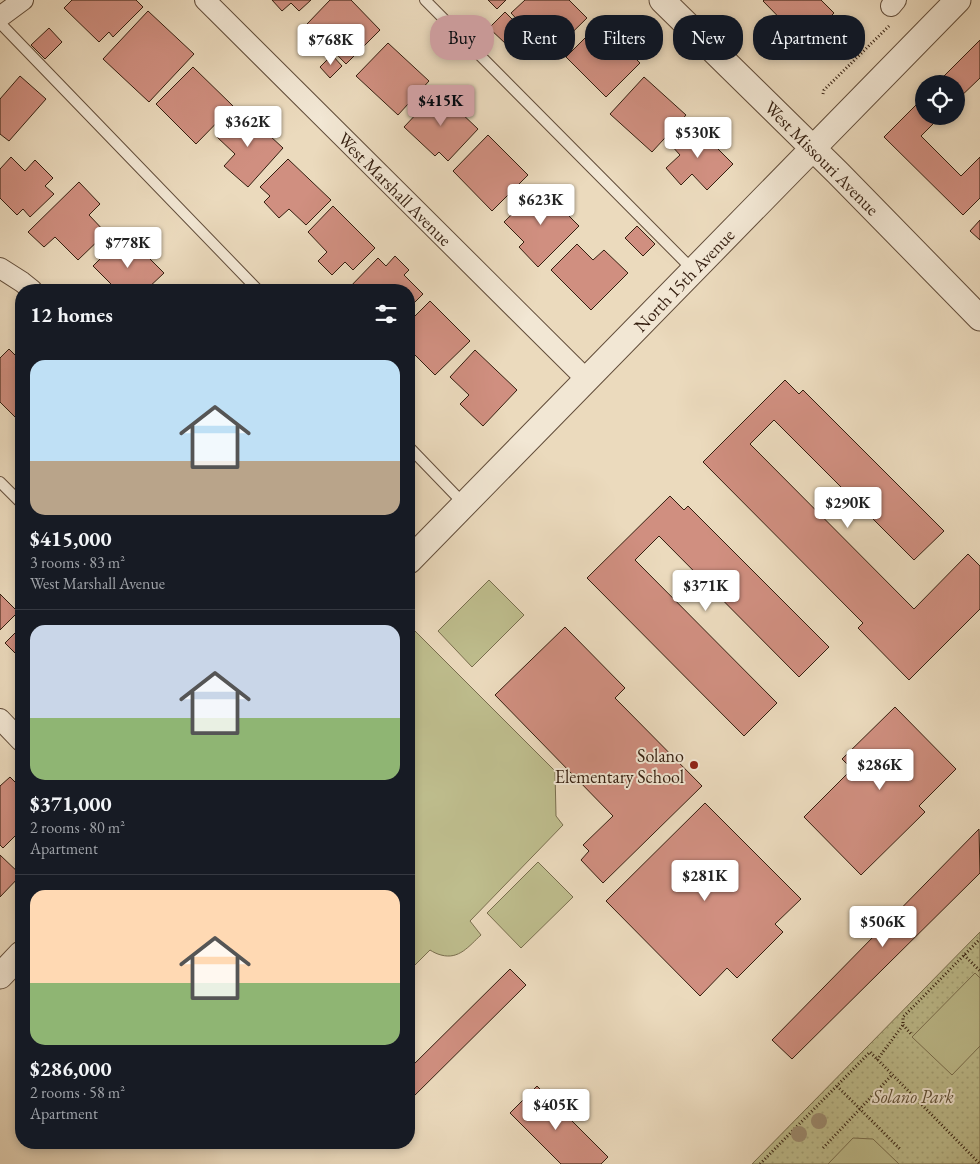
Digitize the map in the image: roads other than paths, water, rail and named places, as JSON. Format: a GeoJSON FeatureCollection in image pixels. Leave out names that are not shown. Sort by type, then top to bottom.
{"type":"FeatureCollection","features":[{"type":"Feature","properties":{"kind":"street"},"geometry":{"type":"LineString","coordinates":[[0,17],[23,0]]}},
{"type":"Feature","properties":{"kind":"street","name":"West Marshall Avenue"},"geometry":{"type":"LineString","coordinates":[[205,0],[586,379]]}},
{"type":"Feature","properties":{"kind":"street","name":"West Missouri Avenue"},"geometry":{"type":"LineString","coordinates":[[662,0],[980,318]]}},
{"type":"Feature","properties":{"kind":"street","name":"North 15th Avenue"},"geometry":{"type":"LineString","coordinates":[[415,555],[958,0]]}},
{"type":"Feature","properties":{"kind":"street"},"geometry":{"type":"LineString","coordinates":[[0,268],[24,284]]}},
{"type":"Feature","properties":{"kind":"street"},"geometry":{"type":"LineString","coordinates":[[0,719],[15,735]]}},
{"type":"Feature","properties":{"kind":"street"},"geometry":{"type":"LineString","coordinates":[[0,976],[15,960]]}},
{"type":"Feature","properties":{"kind":"lane"},"geometry":{"type":"LineString","coordinates":[[425,0],[693,270]]}},
{"type":"Feature","properties":{"kind":"lane"},"geometry":{"type":"LineString","coordinates":[[0,23],[252,284]]}},
{"type":"Feature","properties":{"kind":"lane"},"geometry":{"type":"LineString","coordinates":[[415,453],[464,504]]}},
{"type":"Feature","properties":{"kind":"lane"},"geometry":{"type":"LineString","coordinates":[[0,482],[15,497]]}},
{"type":"Feature","properties":{"kind":"place","name":"Solano Elementary School"},"geometry":{"type":"Point","coordinates":[694,765]}},
{"type":"Feature","properties":{"kind":"park label","name":"Solano Park"},"geometry":{"type":"Point","coordinates":[913,1096]}}]}
